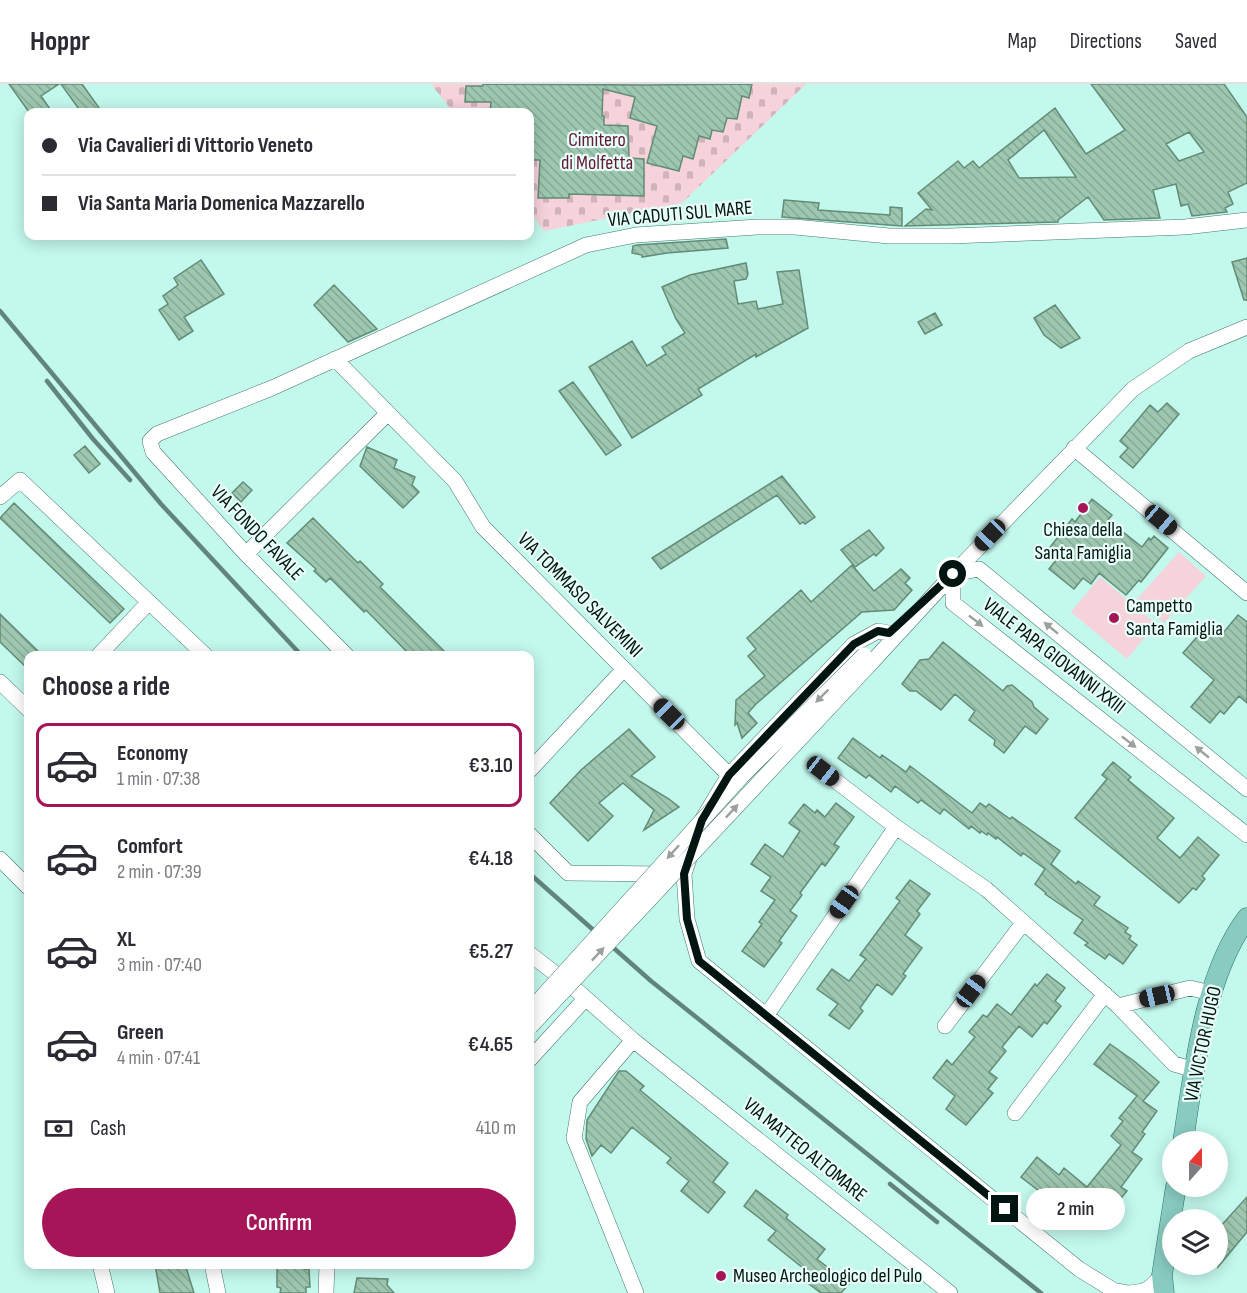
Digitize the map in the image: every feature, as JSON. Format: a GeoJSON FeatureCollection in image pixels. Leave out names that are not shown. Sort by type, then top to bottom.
{"type":"FeatureCollection","features":[{"type":"Feature","properties":{"kind":"main road","name":"VIA VICTOR HUGO"},"geometry":{"type":"LineString","coordinates":[[1185,1131],[1211,993],[1238,930],[1247,918]]}},
{"type":"Feature","properties":{"kind":"main road"},"geometry":{"type":"LineString","coordinates":[[1163,1284],[1175,1197]]}},
{"type":"Feature","properties":{"kind":"street","name":"VIA CADUTI SUL MARE"},"geometry":{"type":"LineString","coordinates":[[157,434],[272,388],[586,245],[636,236],[795,227],[889,236],[950,236],[1185,226],[1247,220]]}},
{"type":"Feature","properties":{"kind":"street"},"geometry":{"type":"LineString","coordinates":[[534,1006],[744,774],[868,659],[1133,389],[1190,351],[1247,327]]}},
{"type":"Feature","properties":{"kind":"street","name":"VIA TOMMASO SALVEMINI"},"geometry":{"type":"LineString","coordinates":[[335,358],[455,481],[483,527],[729,775]]}},
{"type":"Feature","properties":{"kind":"street"},"geometry":{"type":"LineString","coordinates":[[246,554],[388,413]]}},
{"type":"Feature","properties":{"kind":"street","name":"VIA FONDO FAVALE"},"geometry":{"type":"LineString","coordinates":[[157,434],[150,441],[153,452],[246,554],[342,651]]}},
{"type":"Feature","properties":{"kind":"street"},"geometry":{"type":"LineString","coordinates":[[1074,448],[1247,593]]}},
{"type":"Feature","properties":{"kind":"street"},"geometry":{"type":"LineString","coordinates":[[0,497],[20,480],[201,651]]}},
{"type":"Feature","properties":{"kind":"street","name":"VIALE PAPA GIOVANNI XXIII"},"geometry":{"type":"LineString","coordinates":[[1247,789],[979,569],[953,574],[953,603],[1247,835]]}},
{"type":"Feature","properties":{"kind":"street"},"geometry":{"type":"LineString","coordinates":[[534,1023],[868,659],[889,633],[953,574]]}},
{"type":"Feature","properties":{"kind":"street"},"geometry":{"type":"LineString","coordinates":[[103,651],[149,602]]}},
{"type":"Feature","properties":{"kind":"street"},"geometry":{"type":"LineString","coordinates":[[889,633],[878,631],[854,644],[729,775],[702,820],[684,874],[687,919],[699,961],[1079,1269],[1113,1290],[1128,1293],[1144,1292],[1152,1286],[1163,1284]]}},
{"type":"Feature","properties":{"kind":"street"},"geometry":{"type":"LineString","coordinates":[[534,766],[624,669]]}},
{"type":"Feature","properties":{"kind":"street"},"geometry":{"type":"LineString","coordinates":[[0,682],[24,705]]}},
{"type":"Feature","properties":{"kind":"street"},"geometry":{"type":"LineString","coordinates":[[823,771],[896,827],[986,889],[1118,1005],[1174,1064],[1195,1070]]}},
{"type":"Feature","properties":{"kind":"street"},"geometry":{"type":"LineString","coordinates":[[766,1016],[896,827]]}},
{"type":"Feature","properties":{"kind":"street"},"geometry":{"type":"LineString","coordinates":[[534,839],[568,873],[684,874]]}},
{"type":"Feature","properties":{"kind":"street"},"geometry":{"type":"LineString","coordinates":[[0,859],[24,883]]}},
{"type":"Feature","properties":{"kind":"street"},"geometry":{"type":"LineString","coordinates":[[945,1026],[1023,922]]}},
{"type":"Feature","properties":{"kind":"street","name":"VIA MATTEO ALTOMARE"},"geometry":{"type":"LineString","coordinates":[[534,957],[633,1040],[950,1293]]}},
{"type":"Feature","properties":{"kind":"street"},"geometry":{"type":"LineString","coordinates":[[1118,1005],[1190,988],[1211,993]]}},
{"type":"Feature","properties":{"kind":"street"},"geometry":{"type":"LineString","coordinates":[[534,1054],[580,994]]}},
{"type":"Feature","properties":{"kind":"street"},"geometry":{"type":"LineString","coordinates":[[1015,1113],[1105,994]]}},
{"type":"Feature","properties":{"kind":"street"},"geometry":{"type":"LineString","coordinates":[[633,1040],[580,1102],[574,1138],[636,1293]]}},
{"type":"Feature","properties":{"kind":"street"},"geometry":{"type":"LineString","coordinates":[[101,1269],[107,1293]]}},
{"type":"Feature","properties":{"kind":"street"},"geometry":{"type":"LineString","coordinates":[[213,1269],[218,1293]]}},
{"type":"Feature","properties":{"kind":"street"},"geometry":{"type":"LineString","coordinates":[[326,1293],[327,1269]]}},
{"type":"Feature","properties":{"kind":"street"},"geometry":{"type":"LineString","coordinates":[[1079,1269],[1099,1293]]}},
{"type":"Feature","properties":{"kind":"green space","name":"Cimitero di Molfetta"},"geometry":{"type":"Polygon","coordinates":[[[431,84],[806,84],[682,203],[544,231],[534,217],[534,108],[450,108],[431,84]]]}},
{"type":"Feature","properties":{"kind":"green space","name":"Campetto Santa Famiglia"},"geometry":{"type":"Polygon","coordinates":[[[1179,552],[1206,576],[1164,623],[1137,599],[1179,552]]]}},
{"type":"Feature","properties":{"kind":"green space","name":"Campetto Santa Famiglia"},"geometry":{"type":"Polygon","coordinates":[[[1100,577],[1156,624],[1127,659],[1071,612],[1100,577]]]}},
{"type":"Feature","properties":{"kind":"building"},"geometry":{"type":"Polygon","coordinates":[[[9,84],[59,84],[41,96],[49,108],[26,108],[9,84]]]}},
{"type":"Feature","properties":{"kind":"building"},"geometry":{"type":"Polygon","coordinates":[[[61,84],[82,84],[99,108],[78,108],[61,84]]]}},
{"type":"Feature","properties":{"kind":"building"},"geometry":{"type":"Polygon","coordinates":[[[483,84],[752,84],[749,98],[742,96],[737,119],[727,118],[723,132],[712,130],[710,139],[699,136],[693,159],[683,156],[679,171],[647,163],[657,126],[630,118],[635,97],[603,89],[604,125],[628,126],[629,158],[644,159],[644,196],[569,194],[569,198],[538,198],[540,160],[534,160],[534,108],[490,108],[491,102],[465,102],[466,86],[483,86],[483,84]]]}},
{"type":"Feature","properties":{"kind":"building"},"geometry":{"type":"Polygon","coordinates":[[[1091,84],[1224,84],[1247,117],[1247,183],[1228,192],[1233,204],[1225,208],[1227,212],[1192,216],[1188,204],[1181,206],[1176,184],[1153,190],[1160,218],[1104,220],[1088,197],[1058,222],[905,226],[926,209],[932,210],[918,193],[958,161],[964,168],[973,161],[979,168],[1055,108],[1086,154],[1125,130],[1091,84]],[[1044,130],[1008,160],[1019,178],[1076,177],[1044,130]],[[1189,132],[1166,144],[1179,161],[1204,152],[1189,132]]]}},
{"type":"Feature","properties":{"kind":"building"},"geometry":{"type":"Polygon","coordinates":[[[784,200],[819,203],[818,210],[890,215],[890,207],[902,208],[902,226],[782,217],[784,200]]]}},
{"type":"Feature","properties":{"kind":"building"},"geometry":{"type":"Polygon","coordinates":[[[726,239],[728,248],[642,257],[642,255],[632,253],[633,246],[637,245],[726,239]]]}},
{"type":"Feature","properties":{"kind":"building"},"geometry":{"type":"Polygon","coordinates":[[[1247,258],[1247,300],[1244,300],[1232,262],[1247,258]]]}},
{"type":"Feature","properties":{"kind":"building"},"geometry":{"type":"Polygon","coordinates":[[[201,260],[224,294],[184,317],[193,331],[179,340],[159,310],[168,304],[163,296],[178,285],[174,278],[201,260]]]}},
{"type":"Feature","properties":{"kind":"building"},"geometry":{"type":"Polygon","coordinates":[[[746,263],[748,274],[746,279],[734,281],[738,304],[756,301],[758,309],[783,304],[777,272],[799,270],[808,328],[756,357],[756,354],[698,389],[702,395],[632,438],[589,367],[632,341],[647,366],[666,354],[662,347],[685,333],[662,287],[690,275],[746,263]]]}},
{"type":"Feature","properties":{"kind":"building"},"geometry":{"type":"Polygon","coordinates":[[[334,285],[377,329],[348,342],[314,305],[334,285]]]}},
{"type":"Feature","properties":{"kind":"building"},"geometry":{"type":"Polygon","coordinates":[[[1055,305],[1080,338],[1061,348],[1044,335],[1034,318],[1055,305]]]}},
{"type":"Feature","properties":{"kind":"building"},"geometry":{"type":"Polygon","coordinates":[[[935,313],[942,325],[925,334],[918,322],[935,313]]]}},
{"type":"Feature","properties":{"kind":"building"},"geometry":{"type":"Polygon","coordinates":[[[573,382],[621,445],[606,455],[559,391],[573,382]]]}},
{"type":"Feature","properties":{"kind":"building"},"geometry":{"type":"Polygon","coordinates":[[[1167,403],[1179,414],[1133,468],[1120,457],[1128,448],[1120,441],[1150,405],[1158,412],[1167,403]]]}},
{"type":"Feature","properties":{"kind":"building"},"geometry":{"type":"Polygon","coordinates":[[[85,446],[100,464],[89,473],[74,455],[85,446]]]}},
{"type":"Feature","properties":{"kind":"building"},"geometry":{"type":"Polygon","coordinates":[[[367,447],[397,460],[394,468],[415,477],[412,485],[419,492],[403,508],[360,466],[367,447]]]}},
{"type":"Feature","properties":{"kind":"building"},"geometry":{"type":"Polygon","coordinates":[[[782,476],[815,517],[805,524],[803,522],[800,524],[777,495],[661,569],[652,558],[782,476]]]}},
{"type":"Feature","properties":{"kind":"building"},"geometry":{"type":"Polygon","coordinates":[[[243,482],[252,490],[241,502],[232,493],[243,482]]]}},
{"type":"Feature","properties":{"kind":"building"},"geometry":{"type":"Polygon","coordinates":[[[1092,499],[1112,515],[1108,520],[1142,547],[1149,538],[1151,540],[1154,536],[1168,548],[1141,582],[1139,580],[1126,595],[1099,573],[1091,584],[1083,578],[1074,589],[1049,569],[1058,558],[1048,550],[1072,519],[1075,522],[1092,499]]]}},
{"type":"Feature","properties":{"kind":"building"},"geometry":{"type":"Polygon","coordinates":[[[14,503],[124,609],[110,623],[0,518],[14,503]]]}},
{"type":"Feature","properties":{"kind":"building"},"geometry":{"type":"Polygon","coordinates":[[[313,518],[358,563],[360,561],[383,584],[380,587],[444,651],[406,651],[366,610],[364,612],[330,578],[326,582],[314,571],[316,569],[287,543],[313,518]]]}},
{"type":"Feature","properties":{"kind":"building"},"geometry":{"type":"Polygon","coordinates":[[[869,530],[884,548],[876,556],[874,554],[855,567],[841,550],[869,530]]]}},
{"type":"Feature","properties":{"kind":"building"},"geometry":{"type":"Polygon","coordinates":[[[852,565],[874,591],[901,569],[910,578],[905,583],[912,590],[894,610],[862,612],[756,704],[748,713],[757,723],[742,738],[737,723],[735,725],[736,700],[765,676],[748,656],[756,649],[747,638],[801,590],[811,602],[852,565]]]}},
{"type":"Feature","properties":{"kind":"building"},"geometry":{"type":"Polygon","coordinates":[[[0,614],[38,651],[24,651],[24,665],[0,642],[0,614]]]}},
{"type":"Feature","properties":{"kind":"building"},"geometry":{"type":"Polygon","coordinates":[[[1238,615],[1247,622],[1247,703],[1239,696],[1224,714],[1220,711],[1210,723],[1191,707],[1214,680],[1183,653],[1210,622],[1223,633],[1238,615]]]}},
{"type":"Feature","properties":{"kind":"building"},"geometry":{"type":"Polygon","coordinates":[[[943,642],[1003,691],[1007,686],[1012,685],[1032,702],[1034,707],[1048,719],[1036,734],[1025,726],[1004,753],[994,745],[995,740],[969,720],[975,711],[955,694],[941,710],[916,691],[910,691],[902,684],[920,660],[929,659],[943,642]]]}},
{"type":"Feature","properties":{"kind":"building"},"geometry":{"type":"Polygon","coordinates":[[[629,729],[655,757],[631,776],[679,807],[644,830],[654,810],[623,783],[599,803],[613,816],[588,841],[550,803],[581,770],[629,729]]]}},
{"type":"Feature","properties":{"kind":"building"},"geometry":{"type":"Polygon","coordinates":[[[853,738],[880,758],[882,755],[906,772],[910,766],[972,813],[980,803],[986,807],[989,804],[1010,819],[1012,817],[1060,851],[1051,864],[1076,884],[1078,881],[1100,897],[1094,905],[1128,928],[1125,932],[1131,936],[1129,939],[1137,945],[1123,964],[1109,954],[1105,959],[1085,945],[1088,943],[1074,933],[1083,920],[1045,894],[1035,884],[1045,869],[1023,853],[1021,856],[997,837],[996,839],[988,833],[987,835],[981,831],[980,833],[971,826],[969,829],[944,809],[940,814],[921,800],[918,803],[895,786],[891,792],[869,775],[866,778],[838,758],[853,738]]]}},
{"type":"Feature","properties":{"kind":"building"},"geometry":{"type":"Polygon","coordinates":[[[1113,762],[1131,777],[1128,780],[1174,818],[1157,838],[1180,858],[1198,837],[1219,855],[1202,876],[1205,879],[1196,890],[1193,888],[1179,903],[1075,818],[1107,779],[1102,775],[1113,762]]]}},
{"type":"Feature","properties":{"kind":"building"},"geometry":{"type":"Polygon","coordinates":[[[836,803],[854,817],[834,844],[839,847],[825,866],[822,863],[800,893],[802,895],[790,911],[797,916],[779,941],[782,943],[764,967],[742,951],[762,924],[759,922],[775,900],[761,891],[771,877],[751,864],[765,844],[783,857],[800,831],[789,823],[804,804],[815,813],[817,810],[825,817],[836,803]]]}},
{"type":"Feature","properties":{"kind":"building"},"geometry":{"type":"Polygon","coordinates":[[[910,880],[930,894],[917,911],[920,914],[905,935],[922,948],[903,974],[906,976],[892,995],[877,984],[860,1008],[863,1011],[849,1029],[829,1015],[838,1004],[817,989],[832,969],[849,981],[866,959],[860,955],[900,901],[896,898],[910,880]]]}},
{"type":"Feature","properties":{"kind":"building"},"geometry":{"type":"Polygon","coordinates":[[[1047,974],[1065,988],[1055,1001],[1061,1006],[1047,1024],[1044,1022],[1032,1037],[1019,1026],[1002,1047],[1006,1051],[989,1072],[997,1078],[988,1089],[993,1093],[966,1125],[946,1109],[955,1096],[933,1078],[947,1060],[952,1065],[975,1037],[969,1032],[983,1015],[987,1017],[997,1004],[1011,1015],[1035,984],[1037,986],[1047,974]]]}},
{"type":"Feature","properties":{"kind":"building"},"geometry":{"type":"Polygon","coordinates":[[[1110,1044],[1159,1082],[1143,1101],[1157,1111],[1142,1132],[1145,1134],[1132,1152],[1142,1159],[1121,1187],[1127,1191],[1109,1213],[1086,1194],[1072,1211],[1046,1190],[1043,1194],[1021,1177],[1037,1157],[1059,1175],[1064,1168],[1087,1187],[1121,1145],[1111,1136],[1123,1121],[1119,1118],[1137,1096],[1094,1064],[1110,1044]]]}},
{"type":"Feature","properties":{"kind":"building"},"geometry":{"type":"Polygon","coordinates":[[[619,1071],[626,1071],[644,1086],[640,1090],[728,1163],[713,1182],[725,1192],[708,1213],[681,1191],[689,1181],[667,1163],[671,1158],[632,1127],[611,1153],[601,1145],[592,1156],[586,1139],[587,1120],[619,1071]]]}},
{"type":"Feature","properties":{"kind":"building"},"geometry":{"type":"Polygon","coordinates":[[[756,1190],[825,1249],[817,1259],[849,1284],[841,1293],[821,1293],[802,1279],[808,1272],[768,1240],[776,1231],[744,1206],[756,1190]]]}},
{"type":"Feature","properties":{"kind":"building"},"geometry":{"type":"Polygon","coordinates":[[[1247,1197],[1247,1232],[1228,1255],[1228,1218],[1247,1197]]]}},
{"type":"Feature","properties":{"kind":"building"},"geometry":{"type":"Polygon","coordinates":[[[156,1269],[187,1269],[194,1293],[160,1293],[156,1269]]]}},
{"type":"Feature","properties":{"kind":"building"},"geometry":{"type":"Polygon","coordinates":[[[277,1269],[309,1269],[310,1287],[306,1287],[306,1293],[280,1293],[281,1288],[277,1287],[277,1269]]]}},
{"type":"Feature","properties":{"kind":"building"},"geometry":{"type":"Polygon","coordinates":[[[357,1278],[388,1279],[387,1285],[394,1293],[354,1293],[357,1278]]]}},
{"type":"Feature","properties":{"kind":"railway"},"geometry":{"type":"LineString","coordinates":[[0,311],[161,504],[297,651]]}},
{"type":"Feature","properties":{"kind":"railway"},"geometry":{"type":"LineString","coordinates":[[47,381],[93,439],[130,480]]}},
{"type":"Feature","properties":{"kind":"railway"},"geometry":{"type":"LineString","coordinates":[[534,878],[651,981],[1041,1293]]}},
{"type":"Feature","properties":{"kind":"railway"},"geometry":{"type":"LineString","coordinates":[[890,1184],[937,1222]]}},
{"type":"Feature","properties":{"kind":"place","name":"Chiesa della Santa Famiglia"},"geometry":{"type":"Point","coordinates":[1083,508]}},
{"type":"Feature","properties":{"kind":"place","name":"Campetto Santa Famiglia"},"geometry":{"type":"Point","coordinates":[1114,618]}},
{"type":"Feature","properties":{"kind":"place","name":"Museo Archeologico del Pulo"},"geometry":{"type":"Point","coordinates":[721,1276]}},
{"type":"Feature","properties":{"kind":"route"},"geometry":{"type":"LineString","coordinates":[[953,574],[889,633],[878,631],[854,644],[729,775],[702,820],[684,874],[687,919],[699,961],[1005,1209]]}}]}
